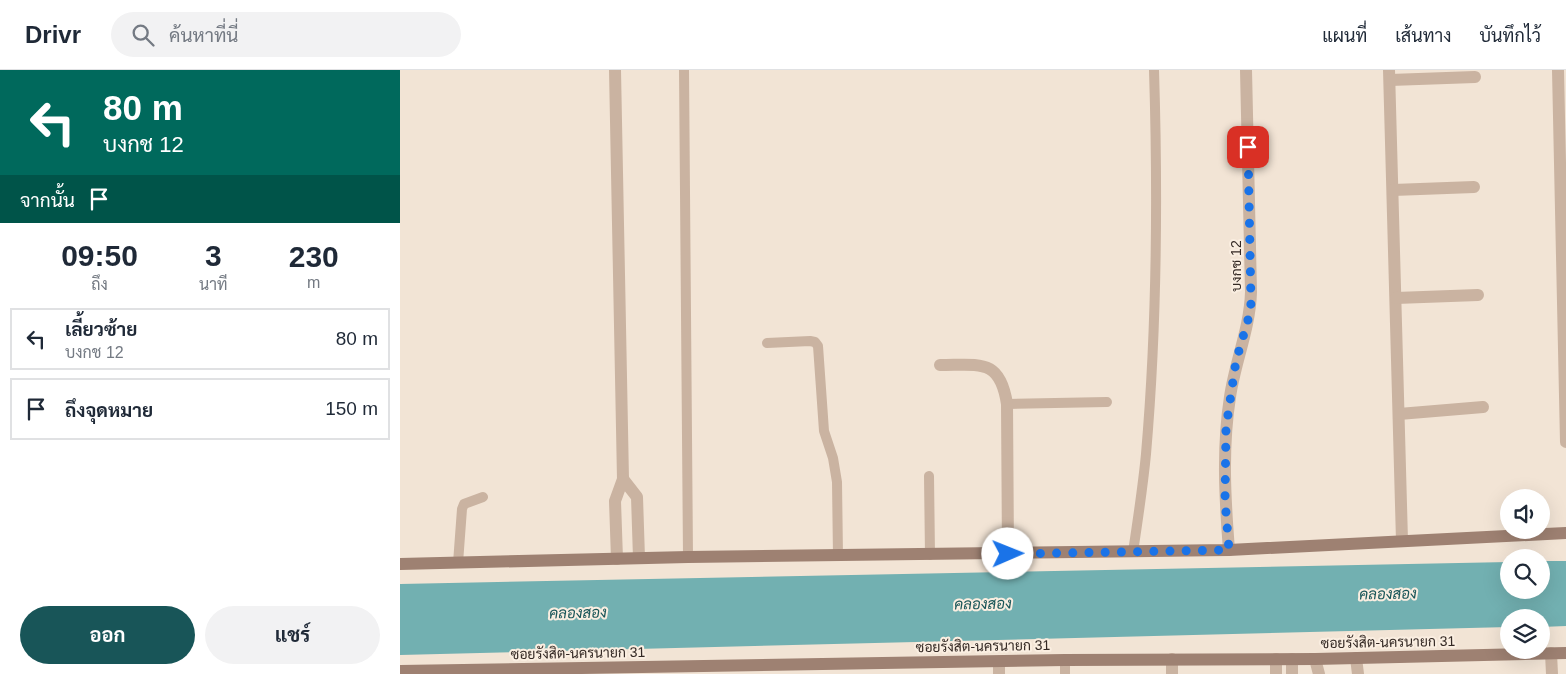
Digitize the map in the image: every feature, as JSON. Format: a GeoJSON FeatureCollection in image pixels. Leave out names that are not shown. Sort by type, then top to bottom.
{"type":"FeatureCollection","features":[{"type":"Feature","properties":{"kind":"street"},"geometry":{"type":"LineString","coordinates":[[615,70],[623,479],[615,501],[617,559]]}},
{"type":"Feature","properties":{"kind":"street","name":"บงกช 12"},"geometry":{"type":"LineString","coordinates":[[1229,550],[1225,500],[1226,428],[1236,361],[1250,313],[1251,292],[1246,70]]}},
{"type":"Feature","properties":{"kind":"street"},"geometry":{"type":"LineString","coordinates":[[1558,70],[1566,442]]}},
{"type":"Feature","properties":{"kind":"street"},"geometry":{"type":"LineString","coordinates":[[1402,540],[1390,75],[1475,77]]}},
{"type":"Feature","properties":{"kind":"street"},"geometry":{"type":"LineString","coordinates":[[1393,190],[1474,187]]}},
{"type":"Feature","properties":{"kind":"street"},"geometry":{"type":"LineString","coordinates":[[1396,298],[1478,295]]}},
{"type":"Feature","properties":{"kind":"street"},"geometry":{"type":"LineString","coordinates":[[940,365],[990,367],[999,375],[1005,388],[1008,404],[1008,554]]}},
{"type":"Feature","properties":{"kind":"street"},"geometry":{"type":"LineString","coordinates":[[1399,414],[1483,407]]}},
{"type":"Feature","properties":{"kind":"street"},"geometry":{"type":"LineString","coordinates":[[623,479],[637,497],[639,558]]}},
{"type":"Feature","properties":{"kind":"street"},"geometry":{"type":"LineString","coordinates":[[400,564],[688,557],[1229,550],[1566,533]]}},
{"type":"Feature","properties":{"kind":"street"},"geometry":{"type":"LineString","coordinates":[[1552,653],[1552,674]]}},
{"type":"Feature","properties":{"kind":"street","name":"ซอยรังสิต-นครนายก 31"},"geometry":{"type":"LineString","coordinates":[[400,671],[999,668],[1065,660],[1315,659],[1566,653]]}},
{"type":"Feature","properties":{"kind":"street"},"geometry":{"type":"LineString","coordinates":[[1276,658],[1276,674]]}},
{"type":"Feature","properties":{"kind":"street"},"geometry":{"type":"LineString","coordinates":[[1292,658],[1292,674]]}},
{"type":"Feature","properties":{"kind":"street"},"geometry":{"type":"LineString","coordinates":[[1356,658],[1358,674]]}},
{"type":"Feature","properties":{"kind":"street"},"geometry":{"type":"LineString","coordinates":[[1172,659],[1172,674]]}},
{"type":"Feature","properties":{"kind":"street"},"geometry":{"type":"LineString","coordinates":[[1315,659],[1319,674]]}},
{"type":"Feature","properties":{"kind":"lane"},"geometry":{"type":"LineString","coordinates":[[684,70],[688,557]]}},
{"type":"Feature","properties":{"kind":"lane"},"geometry":{"type":"LineString","coordinates":[[1133,552],[1146,455],[1157,235],[1154,70]]}},
{"type":"Feature","properties":{"kind":"lane"},"geometry":{"type":"LineString","coordinates":[[767,343],[810,341],[815,342],[818,346],[824,431],[836,476],[838,556]]}},
{"type":"Feature","properties":{"kind":"lane"},"geometry":{"type":"LineString","coordinates":[[1008,404],[1107,402]]}},
{"type":"Feature","properties":{"kind":"lane"},"geometry":{"type":"LineString","coordinates":[[929,476],[930,555]]}},
{"type":"Feature","properties":{"kind":"lane"},"geometry":{"type":"LineString","coordinates":[[458,563],[462,509],[464,504],[483,497]]}},
{"type":"Feature","properties":{"kind":"lane"},"geometry":{"type":"LineString","coordinates":[[1065,660],[1065,674]]}},
{"type":"Feature","properties":{"kind":"water","name":"คลองสอง"},"geometry":{"type":"Polygon","coordinates":[[[1550,561],[1566,561],[1566,626],[1550,627],[1550,609],[1500,609],[1500,627],[400,655],[400,584],[1500,562],[1500,599],[1550,599],[1550,561]]]}},
{"type":"Feature","properties":{"kind":"route"},"geometry":{"type":"LineString","coordinates":[[1008,554],[1229,550],[1225,500],[1224,453],[1226,428],[1236,361],[1250,313],[1251,303],[1251,224],[1248,147]]}}]}
